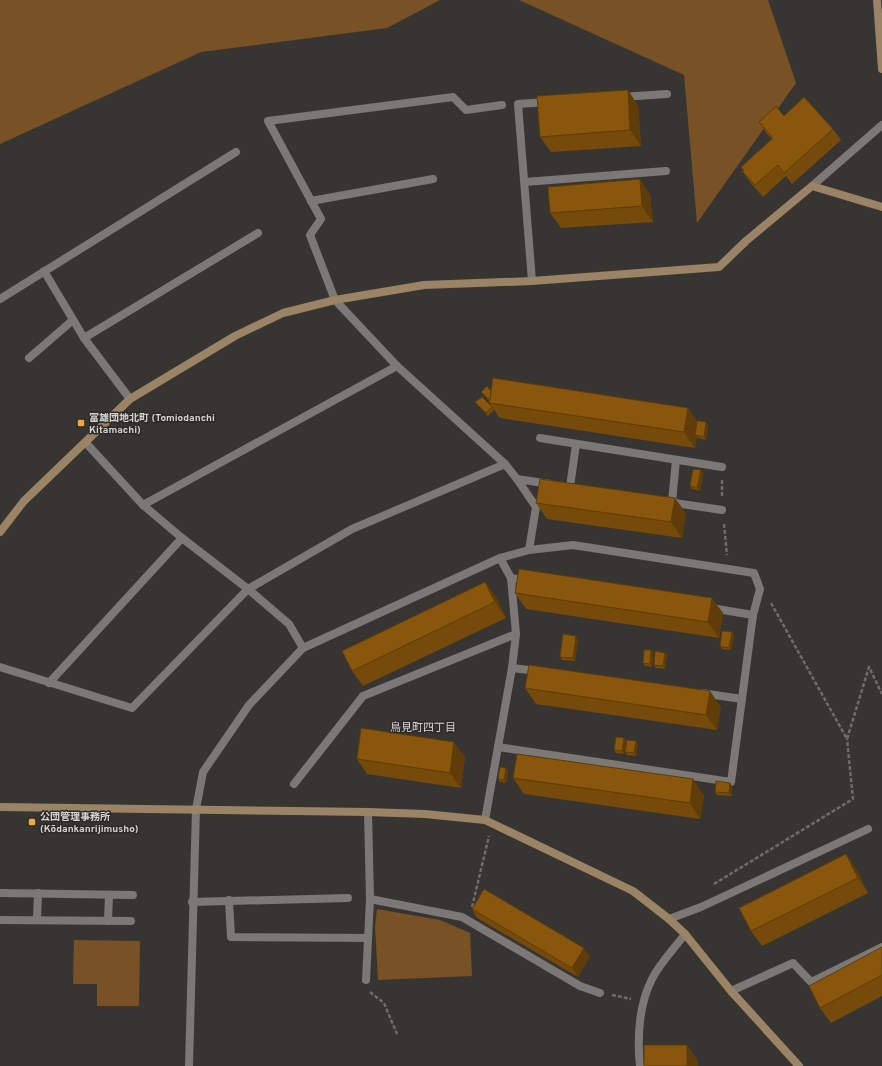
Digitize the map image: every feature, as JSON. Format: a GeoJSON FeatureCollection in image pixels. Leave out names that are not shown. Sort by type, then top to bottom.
{"type":"FeatureCollection","features":[{"type":"Feature","properties":{"kind":"street"},"geometry":{"type":"LineString","coordinates":[[877,0],[882,70]]}},
{"type":"Feature","properties":{"kind":"street"},"geometry":{"type":"LineString","coordinates":[[612,97],[667,94]]}},
{"type":"Feature","properties":{"kind":"street"},"geometry":{"type":"LineString","coordinates":[[502,104],[466,110],[453,97],[268,121],[321,219],[310,235],[335,300],[397,366],[505,464],[518,479],[536,507],[529,550]]}},
{"type":"Feature","properties":{"kind":"street"},"geometry":{"type":"LineString","coordinates":[[532,281],[518,104],[557,101]]}},
{"type":"Feature","properties":{"kind":"street"},"geometry":{"type":"LineString","coordinates":[[0,532],[24,501],[130,399],[235,336],[284,314],[335,300],[424,285],[532,281],[719,267],[746,241],[812,186],[882,124]]}},
{"type":"Feature","properties":{"kind":"street"},"geometry":{"type":"LineString","coordinates":[[0,299],[236,152]]}},
{"type":"Feature","properties":{"kind":"street"},"geometry":{"type":"LineString","coordinates":[[525,182],[666,171]]}},
{"type":"Feature","properties":{"kind":"street"},"geometry":{"type":"LineString","coordinates":[[311,201],[433,180]]}},
{"type":"Feature","properties":{"kind":"street"},"geometry":{"type":"LineString","coordinates":[[812,186],[882,207]]}},
{"type":"Feature","properties":{"kind":"street"},"geometry":{"type":"LineString","coordinates":[[84,338],[258,233]]}},
{"type":"Feature","properties":{"kind":"street"},"geometry":{"type":"LineString","coordinates":[[44,271],[84,338],[130,399]]}},
{"type":"Feature","properties":{"kind":"street"},"geometry":{"type":"LineString","coordinates":[[29,358],[73,320]]}},
{"type":"Feature","properties":{"kind":"street"},"geometry":{"type":"LineString","coordinates":[[143,505],[397,366]]}},
{"type":"Feature","properties":{"kind":"street"},"geometry":{"type":"LineString","coordinates":[[540,438],[722,467]]}},
{"type":"Feature","properties":{"kind":"street"},"geometry":{"type":"LineString","coordinates":[[86,443],[143,505],[182,538],[248,589],[289,624],[303,648]]}},
{"type":"Feature","properties":{"kind":"street"},"geometry":{"type":"LineString","coordinates":[[518,479],[574,488],[576,444]]}},
{"type":"Feature","properties":{"kind":"street"},"geometry":{"type":"LineString","coordinates":[[672,502],[676,460]]}},
{"type":"Feature","properties":{"kind":"street"},"geometry":{"type":"LineString","coordinates":[[0,667],[132,708],[248,589],[352,529],[505,464]]}},
{"type":"Feature","properties":{"kind":"street"},"geometry":{"type":"LineString","coordinates":[[656,500],[722,510]]}},
{"type":"Feature","properties":{"kind":"street"},"geometry":{"type":"LineString","coordinates":[[49,683],[182,538]]}},
{"type":"Feature","properties":{"kind":"street"},"geometry":{"type":"LineString","coordinates":[[189,1066],[192,902],[196,809],[203,772],[249,706],[303,648],[500,558],[529,550],[573,545],[754,573],[760,589],[753,615],[731,782],[498,747]]}},
{"type":"Feature","properties":{"kind":"street"},"geometry":{"type":"LineString","coordinates":[[488,822],[516,634],[511,578],[500,558]]}},
{"type":"Feature","properties":{"kind":"street"},"geometry":{"type":"LineString","coordinates":[[511,578],[534,582]]}},
{"type":"Feature","properties":{"kind":"street"},"geometry":{"type":"LineString","coordinates":[[706,608],[753,615]]}},
{"type":"Feature","properties":{"kind":"street"},"geometry":{"type":"LineString","coordinates":[[294,784],[363,696],[516,634]]}},
{"type":"Feature","properties":{"kind":"street"},"geometry":{"type":"LineString","coordinates":[[512,668],[543,672]]}},
{"type":"Feature","properties":{"kind":"street"},"geometry":{"type":"LineString","coordinates":[[689,692],[742,699]]}},
{"type":"Feature","properties":{"kind":"street"},"geometry":{"type":"LineString","coordinates":[[0,807],[368,812],[425,814],[488,822],[633,891],[669,919],[685,934],[731,991],[799,1066]]}},
{"type":"Feature","properties":{"kind":"street"},"geometry":{"type":"LineString","coordinates":[[366,980],[370,899],[368,812]]}},
{"type":"Feature","properties":{"kind":"street"},"geometry":{"type":"LineString","coordinates":[[669,919],[701,907],[868,829]]}},
{"type":"Feature","properties":{"kind":"street"},"geometry":{"type":"LineString","coordinates":[[0,893],[133,895]]}},
{"type":"Feature","properties":{"kind":"street"},"geometry":{"type":"LineString","coordinates":[[37,920],[38,893]]}},
{"type":"Feature","properties":{"kind":"street"},"geometry":{"type":"LineString","coordinates":[[108,921],[109,895]]}},
{"type":"Feature","properties":{"kind":"street"},"geometry":{"type":"LineString","coordinates":[[192,902],[348,898]]}},
{"type":"Feature","properties":{"kind":"street"},"geometry":{"type":"LineString","coordinates":[[370,899],[462,917],[580,986],[600,993]]}},
{"type":"Feature","properties":{"kind":"street"},"geometry":{"type":"LineString","coordinates":[[229,900],[231,937],[367,938]]}},
{"type":"Feature","properties":{"kind":"street"},"geometry":{"type":"LineString","coordinates":[[0,920],[131,921]]}},
{"type":"Feature","properties":{"kind":"street"},"geometry":{"type":"LineString","coordinates":[[640,1066],[640,1016],[644,1001],[652,979],[685,934]]}},
{"type":"Feature","properties":{"kind":"street"},"geometry":{"type":"LineString","coordinates":[[731,991],[793,963],[811,982],[882,947]]}},
{"type":"Feature","properties":{"kind":"path"},"geometry":{"type":"LineString","coordinates":[[770,601],[847,739]]}},
{"type":"Feature","properties":{"kind":"path"},"geometry":{"type":"LineString","coordinates":[[711,886],[853,799],[847,739],[869,667],[882,694]]}},
{"type":"Feature","properties":{"kind":"path"},"geometry":{"type":"LineString","coordinates":[[469,922],[488,822]]}},
{"type":"Feature","properties":{"kind":"path"},"geometry":{"type":"LineString","coordinates":[[366,980],[365,987],[384,1003],[397,1034]]}},
{"type":"Feature","properties":{"kind":"path"},"geometry":{"type":"LineString","coordinates":[[600,993],[644,1001]]}},
{"type":"Feature","properties":{"kind":"shaded area"},"geometry":{"type":"Polygon","coordinates":[[[0,0],[440,0],[387,28],[201,52],[0,144],[0,0]]]}},
{"type":"Feature","properties":{"kind":"shaded area"},"geometry":{"type":"Polygon","coordinates":[[[519,0],[768,0],[796,83],[697,223],[684,75],[519,0]]]}},
{"type":"Feature","properties":{"kind":"shaded area"},"geometry":{"type":"Polygon","coordinates":[[[377,909],[440,920],[470,933],[472,976],[378,980],[375,926],[377,909]]]}},
{"type":"Feature","properties":{"kind":"shaded area"},"geometry":{"type":"Polygon","coordinates":[[[74,940],[140,941],[139,1006],[97,1006],[97,984],[73,984],[74,940]]]}},
{"type":"Feature","properties":{"kind":"building"},"geometry":{"type":"Polygon","coordinates":[[[628,90],[630,130],[540,137],[537,96],[628,90]]]}},
{"type":"Feature","properties":{"kind":"building"},"geometry":{"type":"Polygon","coordinates":[[[804,97],[833,129],[784,173],[778,165],[755,185],[742,171],[744,170],[741,167],[773,138],[759,122],[776,106],[784,116],[804,97]]]}},
{"type":"Feature","properties":{"kind":"building"},"geometry":{"type":"Polygon","coordinates":[[[640,179],[642,206],[550,213],[548,187],[640,179]]]}},
{"type":"Feature","properties":{"kind":"building"},"geometry":{"type":"Polygon","coordinates":[[[493,378],[688,408],[684,432],[489,403],[493,378]]]}},
{"type":"Feature","properties":{"kind":"building"},"geometry":{"type":"Polygon","coordinates":[[[487,386],[491,391],[490,400],[481,392],[487,386]]]}},
{"type":"Feature","properties":{"kind":"building"},"geometry":{"type":"Polygon","coordinates":[[[482,397],[492,407],[486,413],[475,402],[482,397]]]}},
{"type":"Feature","properties":{"kind":"building"},"geometry":{"type":"Polygon","coordinates":[[[697,421],[706,422],[704,437],[695,435],[697,421]]]}},
{"type":"Feature","properties":{"kind":"building"},"geometry":{"type":"Polygon","coordinates":[[[693,469],[701,470],[697,488],[690,486],[693,469]]]}},
{"type":"Feature","properties":{"kind":"building"},"geometry":{"type":"Polygon","coordinates":[[[540,479],[675,498],[671,522],[536,503],[540,479]]]}},
{"type":"Feature","properties":{"kind":"building"},"geometry":{"type":"Polygon","coordinates":[[[519,569],[712,598],[708,622],[515,593],[519,569]]]}},
{"type":"Feature","properties":{"kind":"building"},"geometry":{"type":"Polygon","coordinates":[[[485,582],[495,602],[352,671],[342,651],[485,582]]]}},
{"type":"Feature","properties":{"kind":"building"},"geometry":{"type":"Polygon","coordinates":[[[722,631],[732,632],[729,648],[720,646],[722,631]]]}},
{"type":"Feature","properties":{"kind":"building"},"geometry":{"type":"Polygon","coordinates":[[[563,634],[576,636],[573,658],[560,657],[563,634]]]}},
{"type":"Feature","properties":{"kind":"building"},"geometry":{"type":"Polygon","coordinates":[[[644,650],[651,650],[650,664],[643,663],[644,650]]]}},
{"type":"Feature","properties":{"kind":"building"},"geometry":{"type":"Polygon","coordinates":[[[655,651],[665,653],[663,666],[654,665],[655,651]]]}},
{"type":"Feature","properties":{"kind":"building"},"geometry":{"type":"Polygon","coordinates":[[[529,665],[710,691],[706,715],[525,688],[529,665]]]}},
{"type":"Feature","properties":{"kind":"building"},"geometry":{"type":"Polygon","coordinates":[[[361,728],[454,742],[450,773],[357,759],[361,728]]]}},
{"type":"Feature","properties":{"kind":"building"},"geometry":{"type":"Polygon","coordinates":[[[616,737],[624,738],[622,751],[614,750],[616,737]]]}},
{"type":"Feature","properties":{"kind":"building"},"geometry":{"type":"Polygon","coordinates":[[[627,740],[636,741],[634,753],[625,752],[627,740]]]}},
{"type":"Feature","properties":{"kind":"building"},"geometry":{"type":"Polygon","coordinates":[[[517,754],[693,779],[690,803],[513,778],[517,754]]]}},
{"type":"Feature","properties":{"kind":"building"},"geometry":{"type":"Polygon","coordinates":[[[500,767],[506,768],[504,780],[498,779],[500,767]]]}},
{"type":"Feature","properties":{"kind":"building"},"geometry":{"type":"Polygon","coordinates":[[[716,781],[730,783],[729,793],[715,792],[716,781]]]}},
{"type":"Feature","properties":{"kind":"building"},"geometry":{"type":"Polygon","coordinates":[[[846,854],[858,878],[751,931],[739,908],[846,854]]]}},
{"type":"Feature","properties":{"kind":"building"},"geometry":{"type":"Polygon","coordinates":[[[484,889],[584,948],[572,968],[472,909],[484,889]]]}},
{"type":"Feature","properties":{"kind":"building"},"geometry":{"type":"Polygon","coordinates":[[[882,947],[882,975],[820,1008],[809,986],[882,947]]]}},
{"type":"Feature","properties":{"kind":"building"},"geometry":{"type":"Polygon","coordinates":[[[644,1045],[687,1045],[687,1066],[644,1066],[644,1045]]]}},
{"type":"Feature","properties":{"kind":"place","name":"富雄団地北町 (Tomiodanchi Kitamachi)"},"geometry":{"type":"Point","coordinates":[81,423]}},
{"type":"Feature","properties":{"kind":"place","name":"公団管理事務所 (Kōdankanrijimusho)"},"geometry":{"type":"Point","coordinates":[32,822]}},
{"type":"Feature","properties":{"kind":"district","name":"鳥見町四丁目"},"geometry":{"type":"Point","coordinates":[423,727]}}]}
